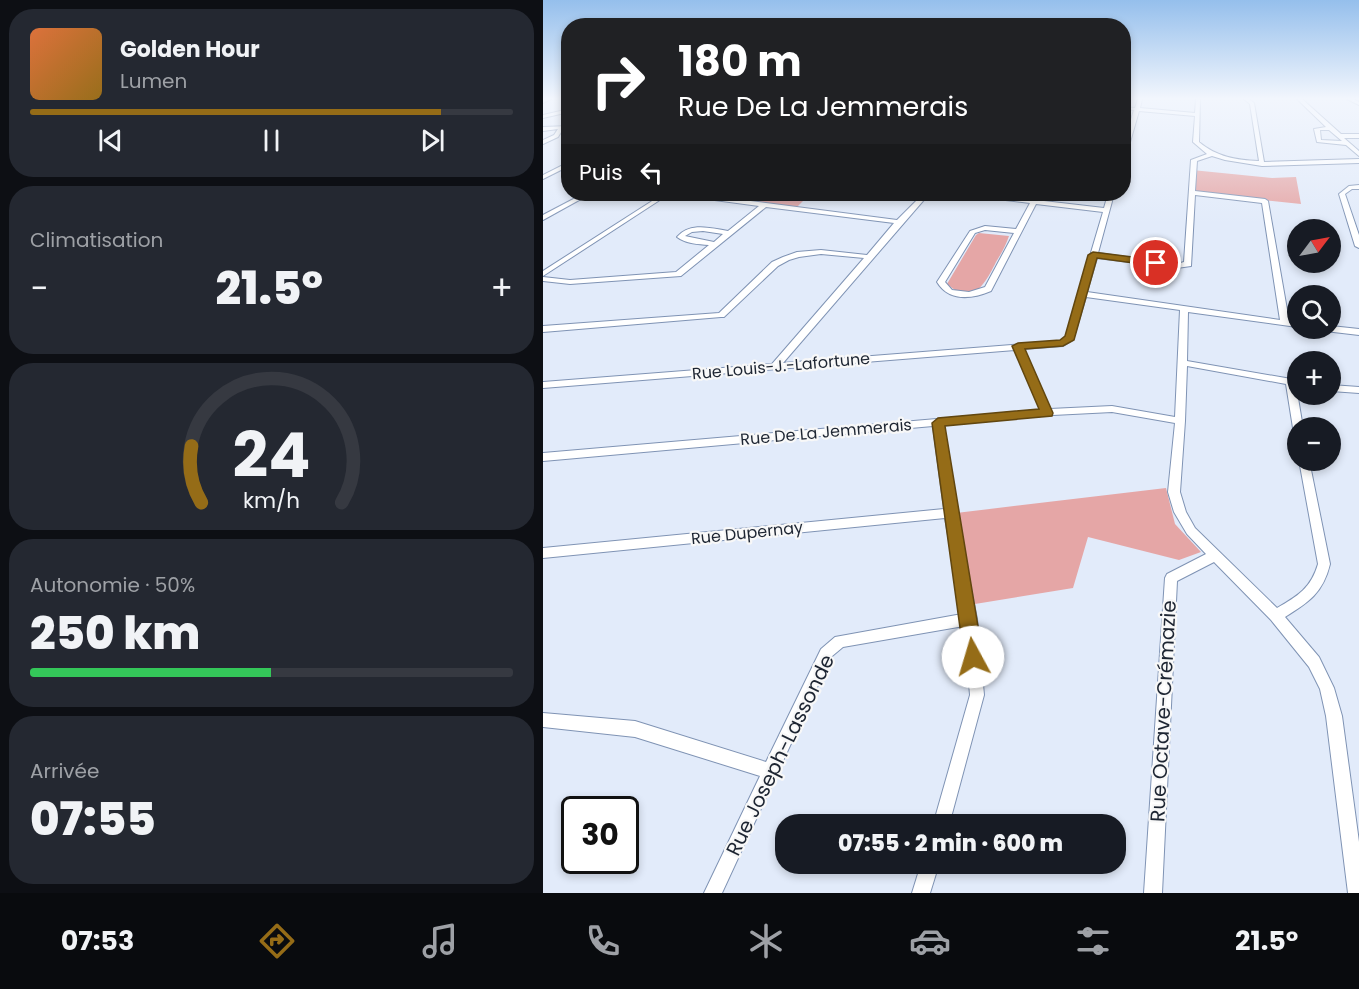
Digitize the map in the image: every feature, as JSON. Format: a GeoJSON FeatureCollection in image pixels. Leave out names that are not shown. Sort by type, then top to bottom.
{"type":"FeatureCollection","features":[{"type":"Feature","properties":{"kind":"street"},"geometry":{"type":"LineString","coordinates":[[1196,141],[1199,147],[1212,154],[1232,160],[1262,164],[1359,160]]}},
{"type":"Feature","properties":{"kind":"street"},"geometry":{"type":"LineString","coordinates":[[1258,141],[1262,164]]}},
{"type":"Feature","properties":{"kind":"street"},"geometry":{"type":"LineString","coordinates":[[1319,141],[1346,143],[1359,153]]}},
{"type":"Feature","properties":{"kind":"street"},"geometry":{"type":"LineString","coordinates":[[1093,255],[1177,266],[1188,264],[1194,160],[1212,154]]}},
{"type":"Feature","properties":{"kind":"street"},"geometry":{"type":"LineString","coordinates":[[543,177],[561,168]]}},
{"type":"Feature","properties":{"kind":"street"},"geometry":{"type":"LineString","coordinates":[[1359,187],[1351,188],[1342,194],[1359,246]]}},
{"type":"Feature","properties":{"kind":"street"},"geometry":{"type":"LineString","coordinates":[[1108,201],[1083,294],[1285,324],[1265,201],[1192,193]]}},
{"type":"Feature","properties":{"kind":"street"},"geometry":{"type":"LineString","coordinates":[[543,218],[574,201]]}},
{"type":"Feature","properties":{"kind":"street"},"geometry":{"type":"LineString","coordinates":[[543,274],[655,201]]}},
{"type":"Feature","properties":{"kind":"street"},"geometry":{"type":"LineString","coordinates":[[741,201],[899,222]]}},
{"type":"Feature","properties":{"kind":"street"},"geometry":{"type":"LineString","coordinates":[[776,365],[919,201]]}},
{"type":"Feature","properties":{"kind":"street"},"geometry":{"type":"LineString","coordinates":[[1018,231],[985,228],[972,232],[941,282],[942,286],[946,291],[971,295],[988,289],[1034,201],[1105,210]]}},
{"type":"Feature","properties":{"kind":"street"},"geometry":{"type":"LineString","coordinates":[[543,279],[570,282],[678,274],[765,204]]}},
{"type":"Feature","properties":{"kind":"street"},"geometry":{"type":"LineString","coordinates":[[716,244],[680,237],[689,230],[699,229],[729,233]]}},
{"type":"Feature","properties":{"kind":"street"},"geometry":{"type":"LineString","coordinates":[[543,329],[721,315],[775,264],[785,258],[820,251],[869,257]]}},
{"type":"Feature","properties":{"kind":"street","name":"Rue Louis-J.-Lafortune"},"geometry":{"type":"LineString","coordinates":[[543,385],[1063,343],[1070,338],[1083,294]]}},
{"type":"Feature","properties":{"kind":"street"},"geometry":{"type":"LineString","coordinates":[[1184,310],[1180,421],[1174,492],[1180,512],[1191,531],[1276,616],[1314,662],[1327,688],[1334,716],[1357,893]]}},
{"type":"Feature","properties":{"kind":"street"},"geometry":{"type":"LineString","coordinates":[[1341,330],[1359,332]]}},
{"type":"Feature","properties":{"kind":"street"},"geometry":{"type":"LineString","coordinates":[[1018,346],[1047,413]]}},
{"type":"Feature","properties":{"kind":"street"},"geometry":{"type":"LineString","coordinates":[[1183,363],[1287,381]]}},
{"type":"Feature","properties":{"kind":"street"},"geometry":{"type":"LineString","coordinates":[[1341,390],[1353,392],[1359,390]]}},
{"type":"Feature","properties":{"kind":"street","name":"Rue De La Jemmerais"},"geometry":{"type":"LineString","coordinates":[[543,457],[1112,409],[1180,421]]}},
{"type":"Feature","properties":{"kind":"street"},"geometry":{"type":"LineString","coordinates":[[938,423],[950,513],[970,619],[977,694],[944,814]]}},
{"type":"Feature","properties":{"kind":"street"},"geometry":{"type":"LineString","coordinates":[[1276,616],[1309,595],[1320,580],[1324,564],[1306,471]]}},
{"type":"Feature","properties":{"kind":"street","name":"Rue Dupernay"},"geometry":{"type":"LineString","coordinates":[[543,553],[950,513]]}},
{"type":"Feature","properties":{"kind":"street","name":"Rue Octave-Crémazie"},"geometry":{"type":"LineString","coordinates":[[1153,893],[1171,578],[1215,555]]}},
{"type":"Feature","properties":{"kind":"street","name":"Rue Joseph-Lassonde"},"geometry":{"type":"LineString","coordinates":[[713,893],[827,653],[840,640],[970,619]]}},
{"type":"Feature","properties":{"kind":"street"},"geometry":{"type":"LineString","coordinates":[[543,720],[635,729],[769,771]]}},
{"type":"Feature","properties":{"kind":"street"},"geometry":{"type":"LineString","coordinates":[[921,893],[927,874]]}},
{"type":"Feature","properties":{"kind":"shaded area"},"geometry":{"type":"Polygon","coordinates":[[[1192,170],[1272,178],[1296,177],[1301,204],[1192,193],[1192,170]]]}},
{"type":"Feature","properties":{"kind":"shaded area"},"geometry":{"type":"Polygon","coordinates":[[[740,201],[803,201],[796,208],[740,201]]]}},
{"type":"Feature","properties":{"kind":"shaded area"},"geometry":{"type":"Polygon","coordinates":[[[979,233],[1009,236],[983,285],[971,293],[956,291],[947,284],[979,233]]]}},
{"type":"Feature","properties":{"kind":"shaded area"},"geometry":{"type":"Polygon","coordinates":[[[1166,488],[1175,524],[1201,552],[1179,560],[1088,537],[1073,588],[975,604],[956,513],[1166,488]]]}},
{"type":"Feature","properties":{"kind":"route"},"geometry":{"type":"LineString","coordinates":[[973,657],[970,619],[950,513],[938,423],[1047,413],[1018,346],[1063,343],[1070,338],[1093,255],[1156,263]]}}]}
